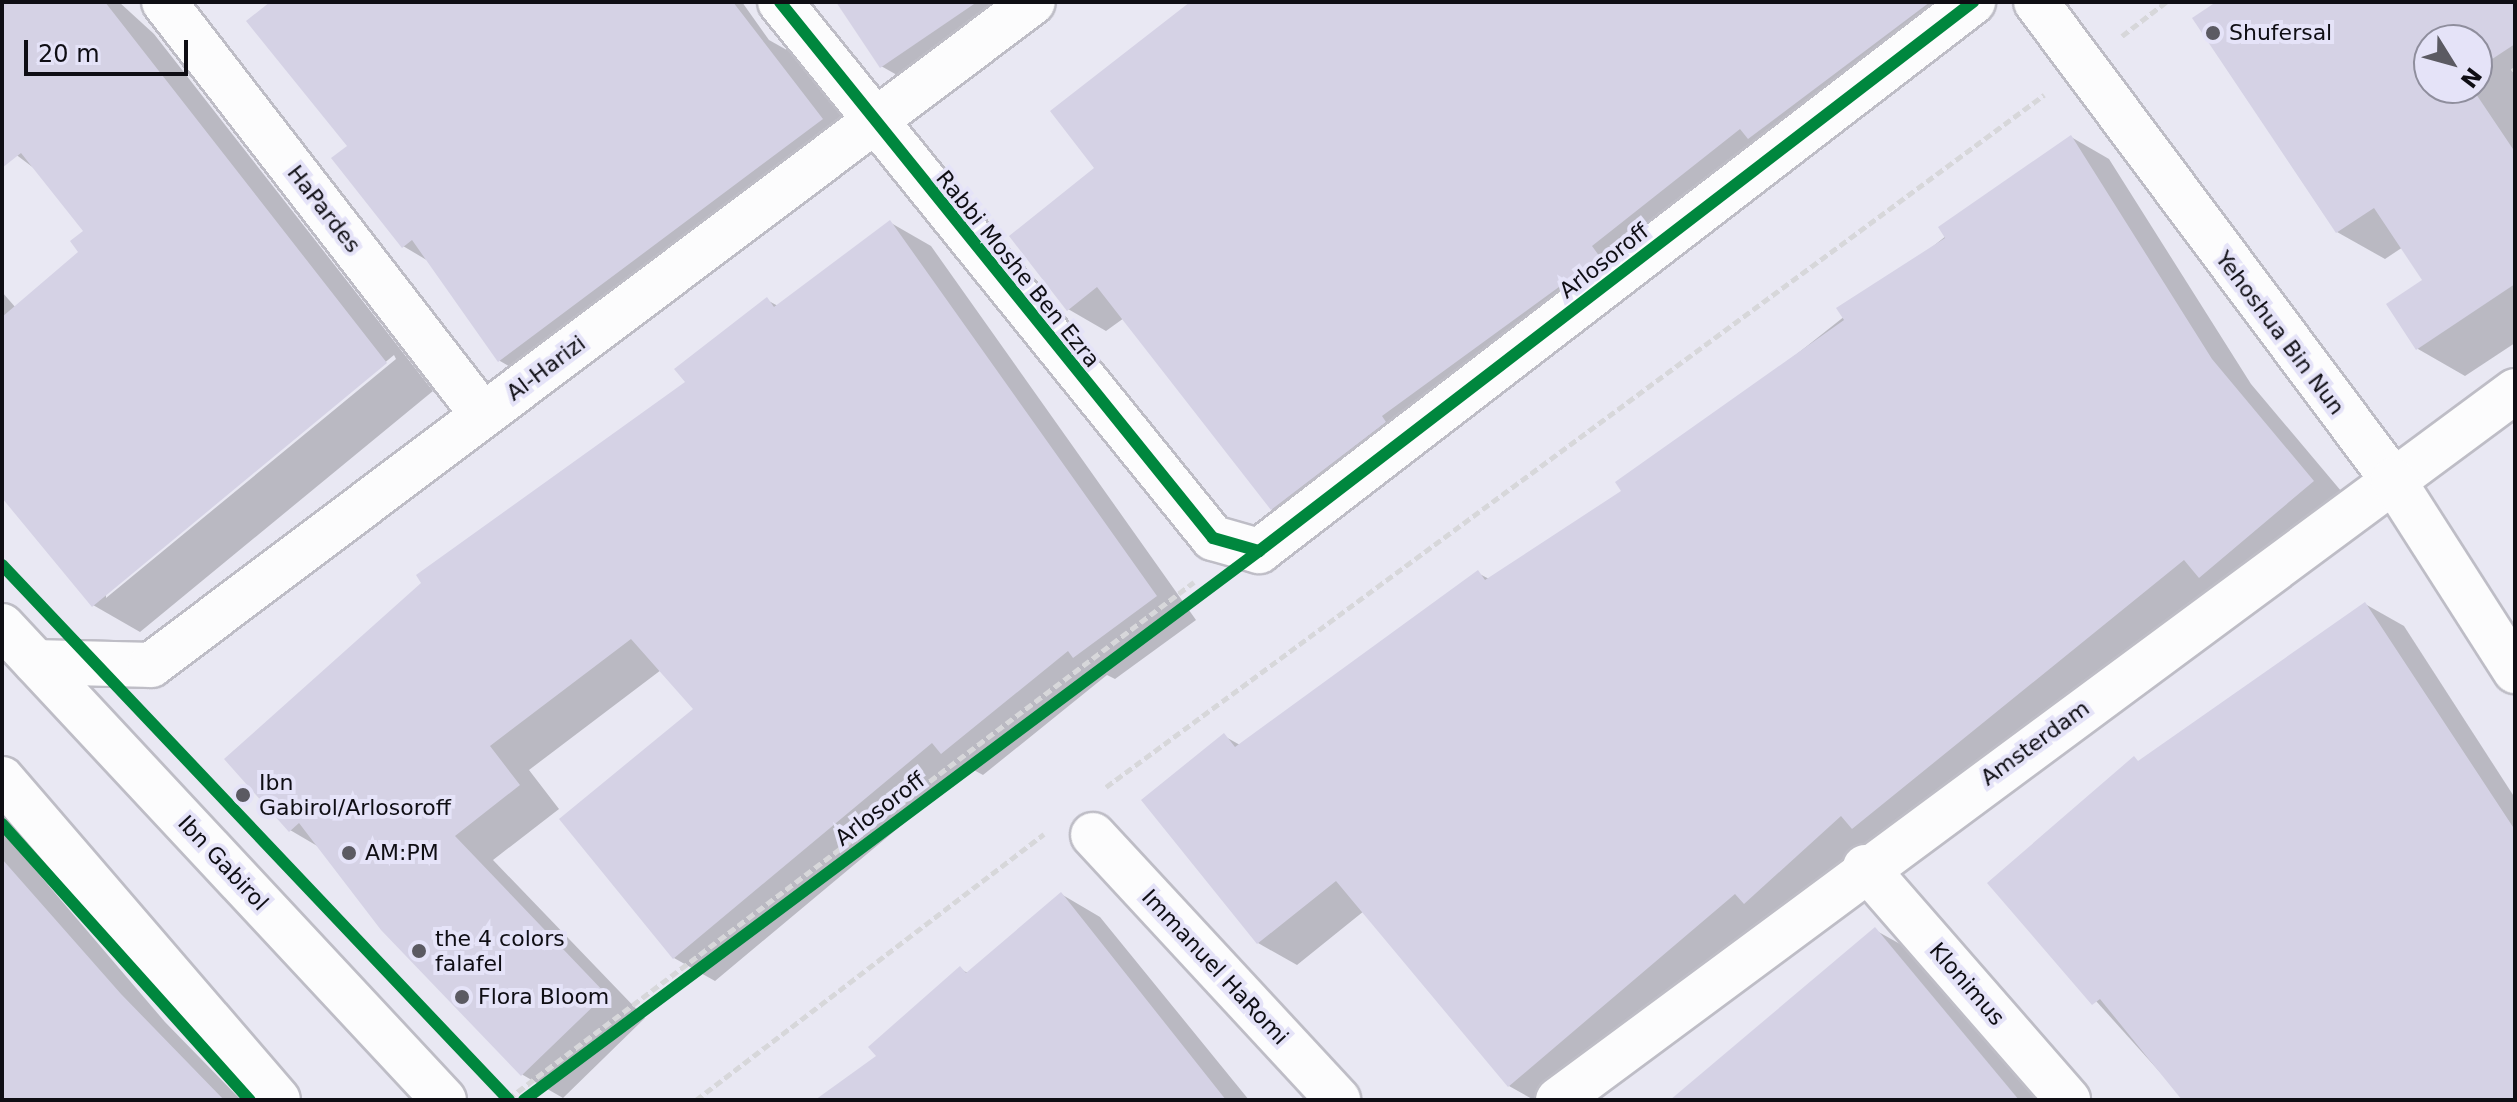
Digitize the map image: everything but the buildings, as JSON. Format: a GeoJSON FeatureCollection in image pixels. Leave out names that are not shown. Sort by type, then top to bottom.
{"type":"FeatureCollection","features":[{"type":"Feature","properties":{"kind":"street","name":"HaPardes"},"geometry":{"type":"LineString","coordinates":[[164,2],[483,415]]}},
{"type":"Feature","properties":{"kind":"street","name":"Rabbi Moshe Ben Ezra"},"geometry":{"type":"LineString","coordinates":[[780,2],[872,123],[1213,538],[1248,550]]}},
{"type":"Feature","properties":{"kind":"street","name":"Al-Harizi"},"geometry":{"type":"LineString","coordinates":[[36,662],[151,665],[1033,2]]}},
{"type":"Feature","properties":{"kind":"street","name":"Arlosoroff"},"geometry":{"type":"LineString","coordinates":[[1248,550],[1973,2]]}},
{"type":"Feature","properties":{"kind":"street","name":"Yehoshua Bin Nun"},"geometry":{"type":"LineString","coordinates":[[2036,2],[2079,69],[2393,480],[2515,671]]}},
{"type":"Feature","properties":{"kind":"street","name":"Amsterdam"},"geometry":{"type":"LineString","coordinates":[[1558,1100],[1865,867],[2515,391]]}},
{"type":"Feature","properties":{"kind":"street","name":"Ibn Gabirol"},"geometry":{"type":"LineString","coordinates":[[2,626],[444,1100]]}},
{"type":"Feature","properties":{"kind":"street"},"geometry":{"type":"LineString","coordinates":[[2,779],[278,1100]]}},
{"type":"Feature","properties":{"kind":"street","name":"Immanuel HaRomi"},"geometry":{"type":"LineString","coordinates":[[1083,817],[1338,1100]]}},
{"type":"Feature","properties":{"kind":"street","name":"Klonimus"},"geometry":{"type":"LineString","coordinates":[[1865,867],[2068,1100]]}},
{"type":"Feature","properties":{"kind":"path"},"geometry":{"type":"LineString","coordinates":[[696,1100],[1083,817],[2079,69]]}},
{"type":"Feature","properties":{"kind":"cycle path"},"geometry":{"type":"LineString","coordinates":[[780,2],[1213,538],[1259,551],[1973,2]]}},
{"type":"Feature","properties":{"kind":"cycle path"},"geometry":{"type":"LineString","coordinates":[[524,1100],[1259,551]]}},
{"type":"Feature","properties":{"kind":"cycle path"},"geometry":{"type":"LineString","coordinates":[[2,565],[509,1100]]}},
{"type":"Feature","properties":{"kind":"cycle path"},"geometry":{"type":"LineString","coordinates":[[2,824],[250,1100]]}},
{"type":"Feature","properties":{"kind":"place","name":"Shufersal"},"geometry":{"type":"Point","coordinates":[2213,33]}},
{"type":"Feature","properties":{"kind":"place","name":"Ibn Gabirol/Arlosoroff"},"geometry":{"type":"Point","coordinates":[243,795]}},
{"type":"Feature","properties":{"kind":"place","name":"AM:PM"},"geometry":{"type":"Point","coordinates":[349,853]}},
{"type":"Feature","properties":{"kind":"place","name":"the 4 colors falafel"},"geometry":{"type":"Point","coordinates":[419,951]}},
{"type":"Feature","properties":{"kind":"place","name":"Flora Bloom"},"geometry":{"type":"Point","coordinates":[462,997]}}]}
